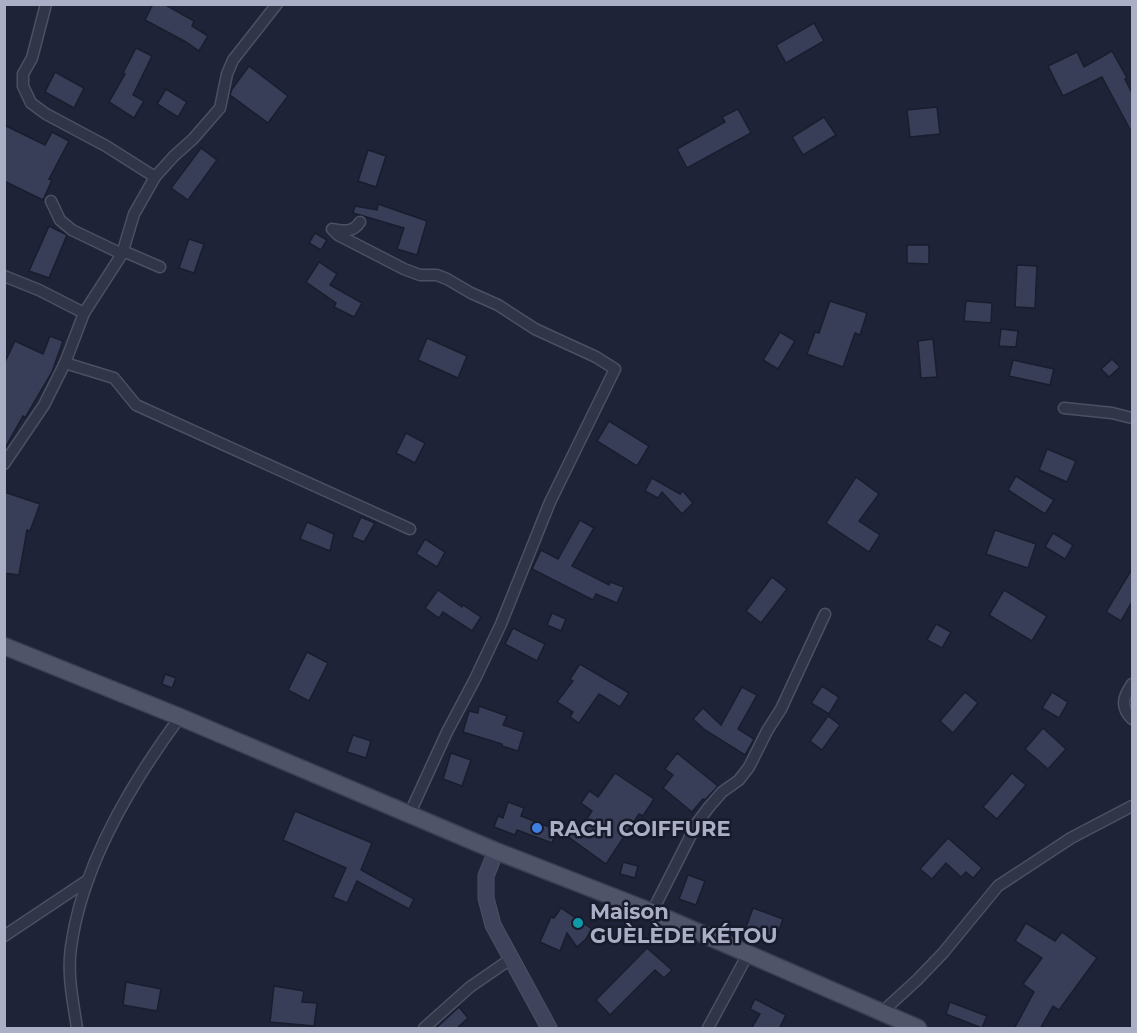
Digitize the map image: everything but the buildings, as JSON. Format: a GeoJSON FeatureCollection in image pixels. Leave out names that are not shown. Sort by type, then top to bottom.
{"type":"FeatureCollection","features":[{"type":"Feature","properties":{"kind":"main road"},"geometry":{"type":"LineString","coordinates":[[4,646],[180,717],[408,815],[652,912],[918,1029]]}},
{"type":"Feature","properties":{"kind":"street"},"geometry":{"type":"LineString","coordinates":[[46,4],[32,58],[23,74],[22,86],[31,103],[155,177]]}},
{"type":"Feature","properties":{"kind":"street"},"geometry":{"type":"LineString","coordinates":[[4,464],[44,405],[65,363],[84,313],[123,252],[134,214],[155,177],[220,108],[227,74],[233,60],[277,4]]}},
{"type":"Feature","properties":{"kind":"street"},"geometry":{"type":"LineString","coordinates":[[51,201],[60,220],[72,230],[160,267]]}},
{"type":"Feature","properties":{"kind":"street"},"geometry":{"type":"LineString","coordinates":[[360,222],[357,228],[346,232],[332,230],[404,269],[420,275],[437,275],[498,304],[536,329],[596,357],[615,369],[550,502],[501,624],[408,815]]}},
{"type":"Feature","properties":{"kind":"street"},"geometry":{"type":"LineString","coordinates":[[4,276],[39,290],[84,313]]}},
{"type":"Feature","properties":{"kind":"street"},"geometry":{"type":"LineString","coordinates":[[65,363],[114,378],[136,405],[410,529]]}},
{"type":"Feature","properties":{"kind":"street"},"geometry":{"type":"LineString","coordinates":[[1064,408],[1112,412],[1132,418]]}},
{"type":"Feature","properties":{"kind":"street"},"geometry":{"type":"LineString","coordinates":[[652,912],[697,823],[749,767],[781,709],[825,614]]}},
{"type":"Feature","properties":{"kind":"street"},"geometry":{"type":"LineString","coordinates":[[1132,684],[1125,695],[1123,704],[1132,719]]}},
{"type":"Feature","properties":{"kind":"street"},"geometry":{"type":"LineString","coordinates":[[77,1029],[70,982],[70,948],[88,880],[115,820],[152,756],[180,717]]}},
{"type":"Feature","properties":{"kind":"street"},"geometry":{"type":"LineString","coordinates":[[880,1012],[917,980],[943,953],[998,886],[1071,838],[1132,806]]}},
{"type":"Feature","properties":{"kind":"street"},"geometry":{"type":"LineString","coordinates":[[496,851],[486,876],[486,898],[493,925],[549,1029]]}},
{"type":"Feature","properties":{"kind":"street"},"geometry":{"type":"LineString","coordinates":[[4,936],[88,880]]}},
{"type":"Feature","properties":{"kind":"street"},"geometry":{"type":"LineString","coordinates":[[708,1029],[748,954]]}},
{"type":"Feature","properties":{"kind":"street"},"geometry":{"type":"LineString","coordinates":[[424,1029],[470,987],[512,958]]}},
{"type":"Feature","properties":{"kind":"place","name":"RACH COIFFURE"},"geometry":{"type":"Point","coordinates":[537,828]}},
{"type":"Feature","properties":{"kind":"place","name":"Maison GUÈLÈDE KÉTOU"},"geometry":{"type":"Point","coordinates":[578,923]}}]}
